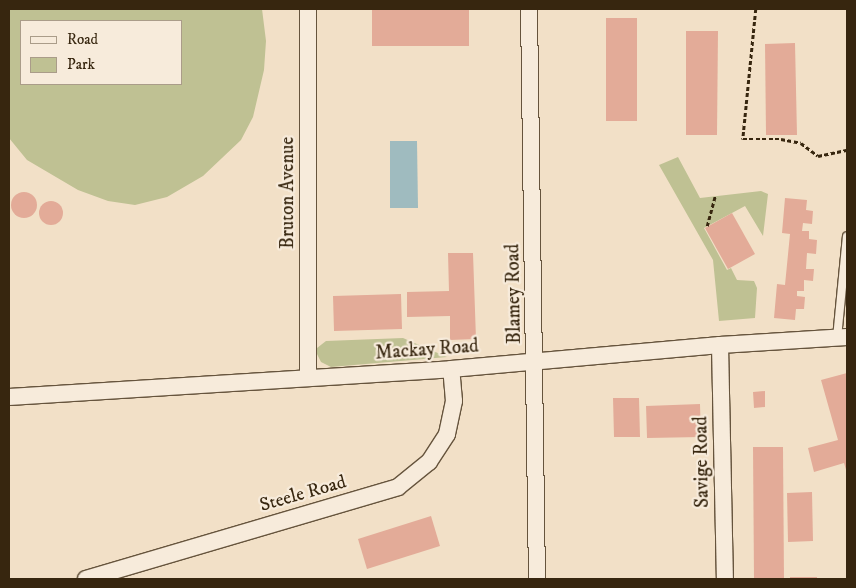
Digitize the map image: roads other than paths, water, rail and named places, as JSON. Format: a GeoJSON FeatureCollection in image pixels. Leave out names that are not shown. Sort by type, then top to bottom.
{"type":"FeatureCollection","features":[{"type":"Feature","properties":{"kind":"street","name":"Bruton Avenue"},"geometry":{"type":"LineString","coordinates":[[308,9],[308,378]]}},
{"type":"Feature","properties":{"kind":"street","name":"Blamey Road"},"geometry":{"type":"LineString","coordinates":[[529,9],[536,362],[537,579]]}},
{"type":"Feature","properties":{"kind":"street","name":"Mackay Road"},"geometry":{"type":"LineString","coordinates":[[9,397],[451,369],[720,345],[842,337]]}},
{"type":"Feature","properties":{"kind":"street","name":"Savige Road"},"geometry":{"type":"LineString","coordinates":[[720,345],[725,579]]}},
{"type":"Feature","properties":{"kind":"street","name":"Steele Road"},"geometry":{"type":"LineString","coordinates":[[86,579],[398,487],[428,462],[447,434],[454,400],[451,369]]}},
{"type":"Feature","properties":{"kind":"lane"},"geometry":{"type":"LineString","coordinates":[[842,337],[847,236]]}},
{"type":"Feature","properties":{"kind":"water"},"geometry":{"type":"Polygon","coordinates":[[[390,141],[417,141],[418,208],[390,208],[390,141]]]}}]}
